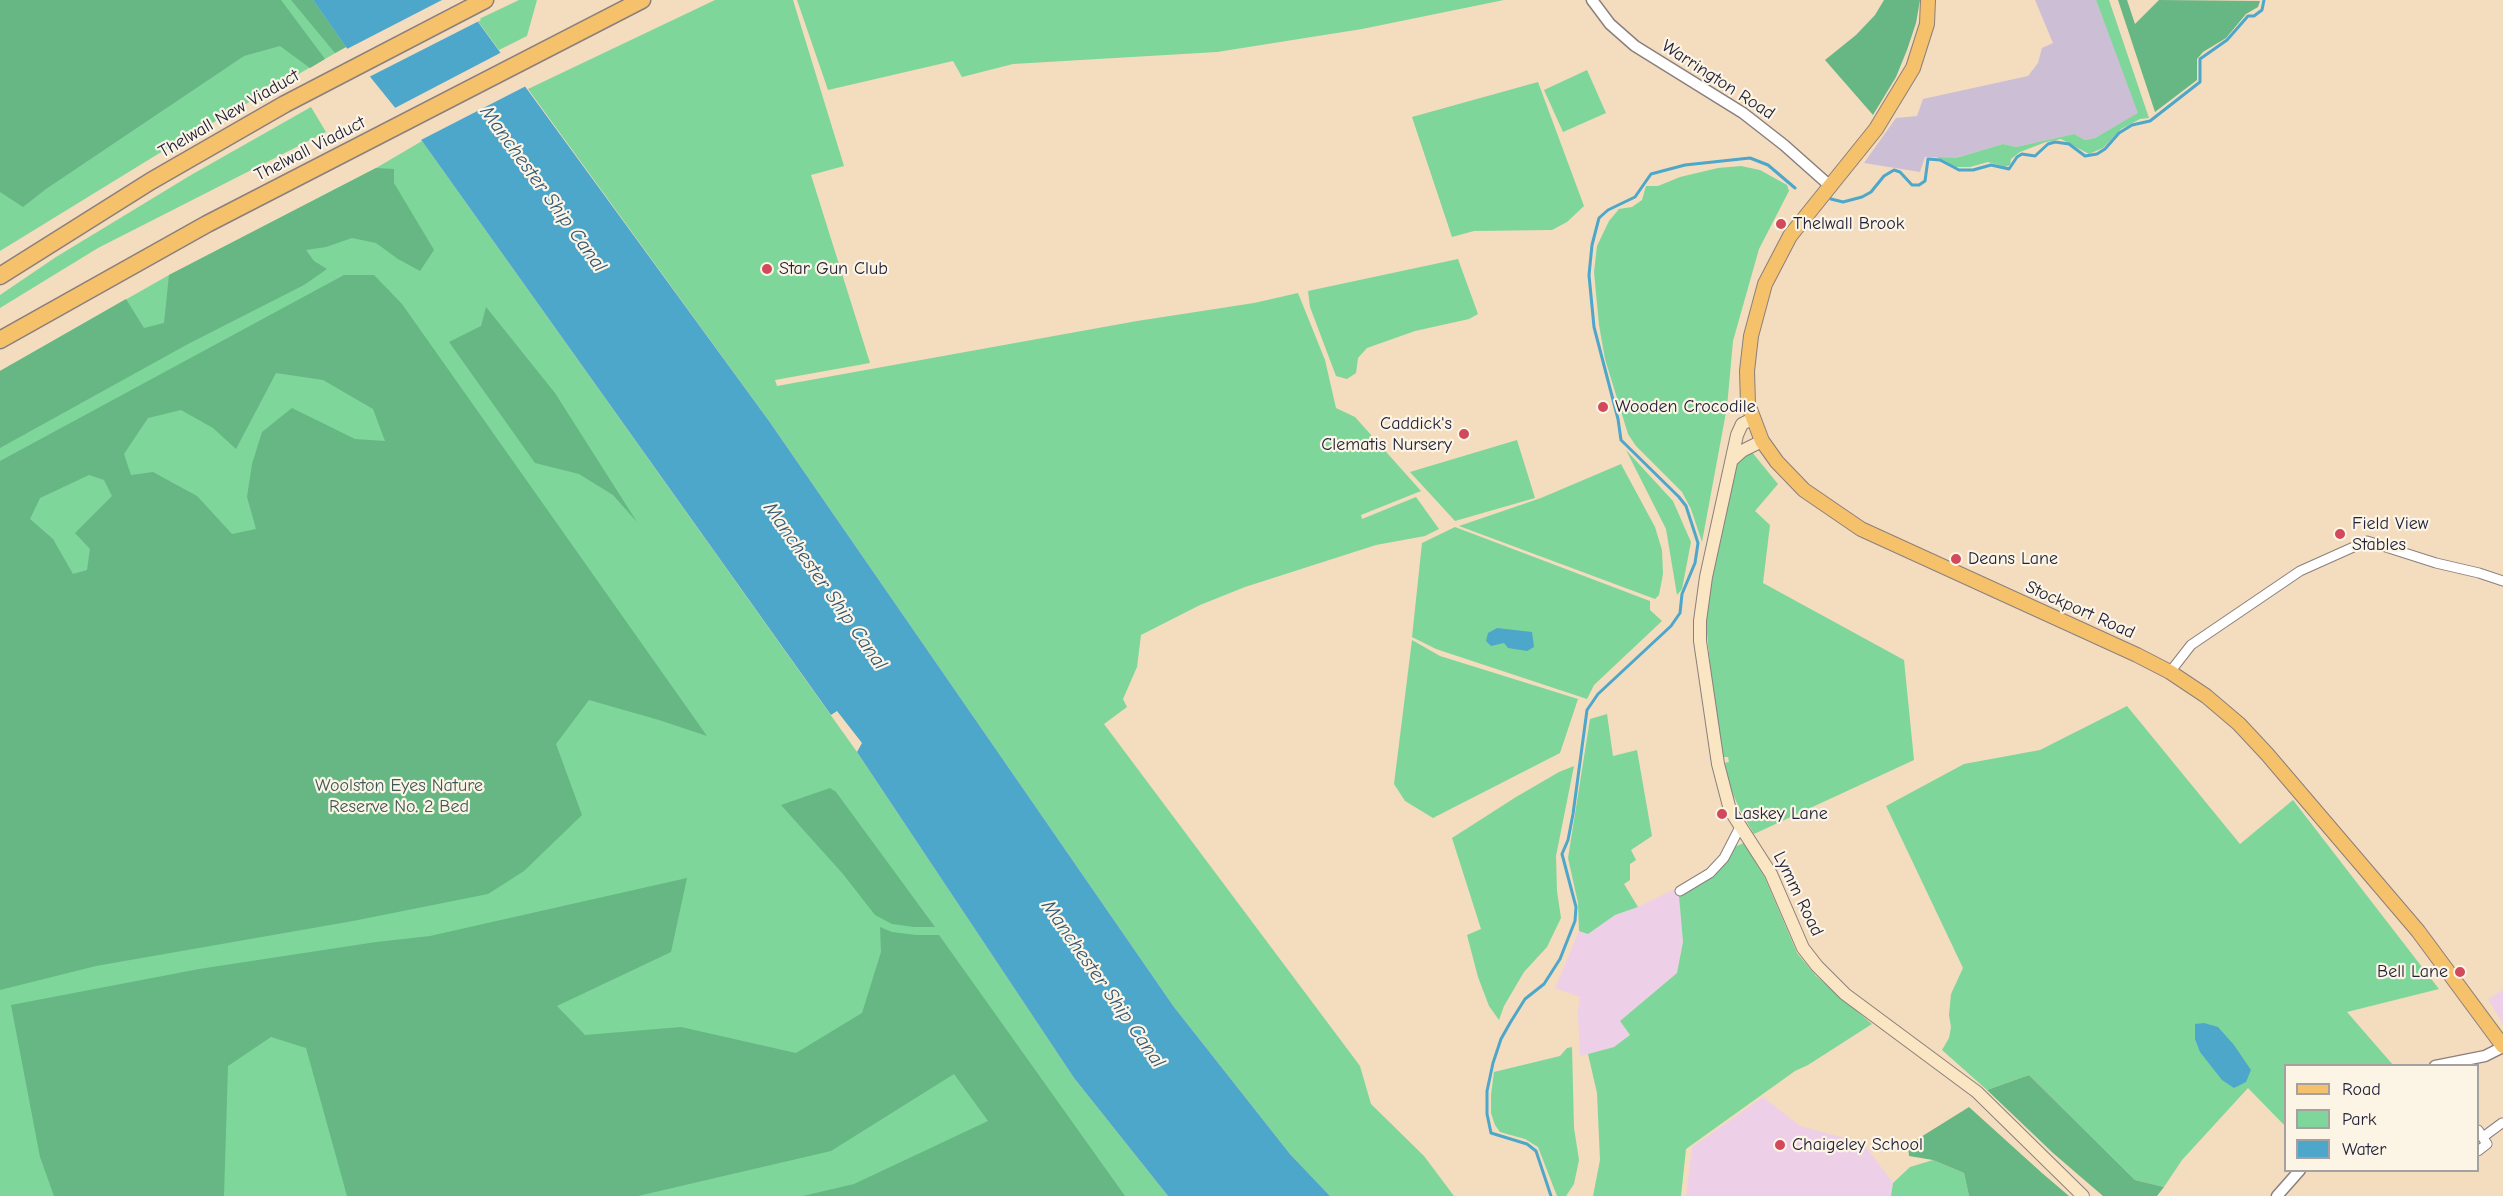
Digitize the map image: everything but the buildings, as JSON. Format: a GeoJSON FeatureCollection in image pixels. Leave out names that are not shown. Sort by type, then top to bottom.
{"type":"FeatureCollection","features":[{"type":"Feature","properties":{"kind":"highway","name":"Thelwall New Viaduct"},"geometry":{"type":"LineString","coordinates":[[0,276],[151,181],[264,116],[349,69],[485,0]]}},
{"type":"Feature","properties":{"kind":"highway","name":"Thelwall Viaduct"},"geometry":{"type":"LineString","coordinates":[[0,340],[207,224],[642,0]]}},
{"type":"Feature","properties":{"kind":"main road","name":"Stockport Road"},"geometry":{"type":"LineString","coordinates":[[1928,0],[1927,24],[1913,68],[1876,129],[1790,236],[1765,284],[1750,336],[1747,371],[1748,404],[1762,441],[1777,462],[1804,490],[1861,529],[2170,672],[2206,696],[2239,724],[2418,931],[2503,1046]]}},
{"type":"Feature","properties":{"kind":"main road","name":"Lymm Road"},"geometry":{"type":"LineString","coordinates":[[1752,419],[1739,429],[1706,577],[1700,621],[1700,641],[1724,792],[1740,827],[1771,874],[1803,948],[1817,966],[1853,1001],[1977,1092],[2083,1196]]}},
{"type":"Feature","properties":{"kind":"main road"},"geometry":{"type":"LineString","coordinates":[[1732,460],[1762,441]]}},
{"type":"Feature","properties":{"kind":"street","name":"Warrington Road"},"geometry":{"type":"LineString","coordinates":[[1592,0],[1610,24],[1635,46],[1743,113],[1829,185]]}},
{"type":"Feature","properties":{"kind":"street"},"geometry":{"type":"LineString","coordinates":[[2170,672],[2191,645],[2300,571],[2367,541],[2503,581]]}},
{"type":"Feature","properties":{"kind":"street"},"geometry":{"type":"LineString","coordinates":[[1680,891],[1710,873],[1724,858],[1740,827]]}},
{"type":"Feature","properties":{"kind":"street"},"geometry":{"type":"LineString","coordinates":[[2441,1064],[2485,1056],[2503,1046]]}},
{"type":"Feature","properties":{"kind":"street"},"geometry":{"type":"LineString","coordinates":[[2479,1150],[2487,1144],[2480,1134],[2502,1123]]}},
{"type":"Feature","properties":{"kind":"street"},"geometry":{"type":"LineString","coordinates":[[2277,1196],[2298,1172]]}},
{"type":"Feature","properties":{"kind":"shaded area"},"geometry":{"type":"Polygon","coordinates":[[[2035,0],[2096,0],[2139,113],[2095,138],[2085,140],[2074,134],[2016,147],[2003,144],[1956,158],[1925,157],[1920,172],[1864,163],[1896,118],[1917,116],[1923,99],[2028,76],[2038,63],[2042,48],[2053,43],[2035,0]]]}},
{"type":"Feature","properties":{"kind":"shaded area"},"geometry":{"type":"Polygon","coordinates":[[[1679,887],[1683,942],[1677,973],[1620,1021],[1630,1035],[1614,1047],[1580,1056],[1578,1011],[1580,997],[1555,988],[1579,931],[1588,934],[1615,915],[1638,907],[1679,887]]]}},
{"type":"Feature","properties":{"kind":"shaded area"},"geometry":{"type":"Polygon","coordinates":[[[2503,990],[2503,1024],[2488,999],[2503,990]]]}},
{"type":"Feature","properties":{"kind":"shaded area","name":"Chaigeley School"},"geometry":{"type":"Polygon","coordinates":[[[1763,1097],[1800,1126],[1863,1143],[1893,1183],[1891,1196],[1686,1196],[1692,1147],[1763,1097]]]}},
{"type":"Feature","properties":{"kind":"green space"},"geometry":{"type":"Polygon","coordinates":[[[0,0],[313,0],[346,47],[158,154],[0,251],[0,0]]]}},
{"type":"Feature","properties":{"kind":"green space"},"geometry":{"type":"Polygon","coordinates":[[[0,0],[281,0],[325,59],[310,68],[280,46],[244,56],[46,189],[23,207],[0,192],[0,0]]]}},
{"type":"Feature","properties":{"kind":"green space"},"geometry":{"type":"Polygon","coordinates":[[[291,0],[313,0],[346,47],[335,53],[291,0]]]}},
{"type":"Feature","properties":{"kind":"green space"},"geometry":{"type":"Polygon","coordinates":[[[519,0],[537,0],[527,36],[499,50],[477,20],[519,0]]]}},
{"type":"Feature","properties":{"kind":"green space"},"geometry":{"type":"Polygon","coordinates":[[[715,0],[793,0],[844,166],[811,175],[870,363],[775,380],[777,386],[1137,321],[1254,303],[1298,293],[1325,360],[1336,408],[1355,417],[1421,491],[1361,515],[1362,519],[1416,497],[1439,529],[1425,536],[1376,545],[1245,587],[1200,605],[1141,635],[1137,667],[1123,699],[1127,707],[1104,724],[1360,1066],[1371,1104],[1424,1156],[1454,1196],[1330,1196],[1290,1154],[1174,1007],[769,421],[528,89],[715,0]]]}},
{"type":"Feature","properties":{"kind":"green space"},"geometry":{"type":"Polygon","coordinates":[[[797,0],[1504,0],[1362,29],[1217,52],[1013,64],[962,77],[953,61],[828,90],[797,0]]]}},
{"type":"Feature","properties":{"kind":"green space"},"geometry":{"type":"Polygon","coordinates":[[[1884,0],[1920,0],[1916,23],[1896,77],[1873,115],[1825,60],[1856,35],[1875,15],[1884,0]]]}},
{"type":"Feature","properties":{"kind":"green space"},"geometry":{"type":"Polygon","coordinates":[[[2096,0],[2109,0],[2149,118],[2140,119],[2121,129],[2103,148],[2089,154],[2061,139],[2020,152],[2011,159],[2010,165],[2005,167],[1988,162],[1970,167],[1955,167],[1937,157],[1956,158],[2003,144],[2016,147],[2074,134],[2085,140],[2095,138],[2138,113],[2096,0]]]}},
{"type":"Feature","properties":{"kind":"green space"},"geometry":{"type":"Polygon","coordinates":[[[2118,0],[2127,0],[2135,24],[2159,0],[2260,1],[2258,7],[2246,14],[2226,38],[2203,52],[2197,59],[2197,80],[2155,112],[2118,0]]]}},
{"type":"Feature","properties":{"kind":"green space"},"geometry":{"type":"Polygon","coordinates":[[[1587,70],[1606,113],[1563,132],[1544,90],[1587,70]]]}},
{"type":"Feature","properties":{"kind":"green space"},"geometry":{"type":"Polygon","coordinates":[[[1538,82],[1584,206],[1567,222],[1552,230],[1474,231],[1452,237],[1412,117],[1538,82]]]}},
{"type":"Feature","properties":{"kind":"green space"},"geometry":{"type":"Polygon","coordinates":[[[311,107],[326,132],[98,248],[0,308],[0,295],[56,257],[191,175],[311,107]]]}},
{"type":"Feature","properties":{"kind":"green space","name":"Woolston Eyes Nature Reserve No. 2 Bed"},"geometry":{"type":"Polygon","coordinates":[[[422,141],[857,752],[1074,1078],[1168,1196],[0,1196],[0,371],[169,275],[376,168],[422,141]]]}},
{"type":"Feature","properties":{"kind":"green space"},"geometry":{"type":"Polygon","coordinates":[[[1741,166],[1760,170],[1787,185],[1789,191],[1759,249],[1733,341],[1727,407],[1702,542],[1691,509],[1682,492],[1636,446],[1628,434],[1605,359],[1594,272],[1597,246],[1609,221],[1619,209],[1632,207],[1642,200],[1646,186],[1658,186],[1680,177],[1718,168],[1741,166]]]}},
{"type":"Feature","properties":{"kind":"green space"},"geometry":{"type":"Polygon","coordinates":[[[376,168],[394,169],[394,183],[434,250],[420,271],[376,243],[352,238],[326,247],[306,250],[314,261],[327,269],[304,285],[188,344],[0,448],[0,371],[126,299],[144,328],[164,323],[169,275],[376,168]]]}},
{"type":"Feature","properties":{"kind":"green space"},"geometry":{"type":"Polygon","coordinates":[[[1458,259],[1478,314],[1469,319],[1415,331],[1367,348],[1358,358],[1356,373],[1347,379],[1336,376],[1310,307],[1308,291],[1458,259]]]}},
{"type":"Feature","properties":{"kind":"green space"},"geometry":{"type":"Polygon","coordinates":[[[344,275],[374,275],[402,304],[707,736],[589,700],[556,744],[582,815],[524,871],[488,894],[353,921],[96,966],[0,990],[0,461],[344,275]],[[276,373],[236,449],[213,428],[181,410],[148,418],[124,454],[131,475],[153,472],[197,496],[232,534],[256,529],[247,497],[252,464],[262,432],[292,408],[355,439],[385,441],[373,409],[323,380],[276,373]],[[89,475],[40,498],[30,519],[53,539],[73,574],[87,570],[90,549],[75,533],[112,496],[104,480],[89,475]]]}},
{"type":"Feature","properties":{"kind":"green space"},"geometry":{"type":"Polygon","coordinates":[[[486,307],[555,393],[637,522],[613,495],[579,474],[535,463],[449,342],[481,326],[486,307]]]}},
{"type":"Feature","properties":{"kind":"green space"},"geometry":{"type":"Polygon","coordinates":[[[1517,440],[1535,498],[1455,521],[1410,472],[1517,440]]]}},
{"type":"Feature","properties":{"kind":"green space"},"geometry":{"type":"Polygon","coordinates":[[[1626,450],[1673,501],[1691,542],[1682,589],[1677,595],[1666,529],[1626,450]]]}},
{"type":"Feature","properties":{"kind":"green space"},"geometry":{"type":"Polygon","coordinates":[[[1751,451],[1778,484],[1755,511],[1770,525],[1763,583],[1904,660],[1914,760],[1754,834],[1731,790],[1724,763],[1729,762],[1728,757],[1723,757],[1713,695],[1706,623],[1711,585],[1737,458],[1751,451]]]}},
{"type":"Feature","properties":{"kind":"green space"},"geometry":{"type":"Polygon","coordinates":[[[1621,464],[1655,527],[1662,550],[1663,574],[1659,595],[1655,599],[1459,526],[1541,498],[1621,464]]]}},
{"type":"Feature","properties":{"kind":"green space"},"geometry":{"type":"Polygon","coordinates":[[[1455,527],[1650,601],[1650,610],[1662,621],[1594,685],[1587,699],[1436,649],[1412,637],[1422,543],[1455,527]]]}},
{"type":"Feature","properties":{"kind":"green space"},"geometry":{"type":"Polygon","coordinates":[[[1412,640],[1440,656],[1578,699],[1560,753],[1433,818],[1405,801],[1394,784],[1412,640]]]}},
{"type":"Feature","properties":{"kind":"green space"},"geometry":{"type":"Polygon","coordinates":[[[2127,706],[2240,844],[2293,800],[2439,989],[2347,1012],[2392,1064],[2284,1064],[2284,1125],[2248,1088],[2182,1160],[2164,1187],[2135,1180],[2029,1075],[1987,1090],[1942,1050],[1949,1038],[1951,1027],[1949,1015],[1951,994],[1963,968],[1886,806],[1964,764],[2040,750],[2127,706]]]}},
{"type":"Feature","properties":{"kind":"green space"},"geometry":{"type":"Polygon","coordinates":[[[1607,714],[1613,756],[1637,750],[1652,836],[1631,850],[1636,860],[1630,864],[1630,880],[1624,884],[1638,907],[1615,915],[1588,934],[1579,931],[1578,903],[1568,858],[1590,719],[1607,714]]]}},
{"type":"Feature","properties":{"kind":"green space"},"geometry":{"type":"Polygon","coordinates":[[[1574,766],[1556,856],[1557,891],[1561,918],[1547,947],[1524,972],[1504,1006],[1499,1020],[1489,1006],[1478,977],[1467,935],[1481,929],[1452,838],[1516,797],[1574,766]]]}},
{"type":"Feature","properties":{"kind":"green space"},"geometry":{"type":"Polygon","coordinates":[[[830,788],[836,792],[935,927],[892,924],[875,915],[843,874],[781,805],[830,788]]]}},
{"type":"Feature","properties":{"kind":"green space"},"geometry":{"type":"Polygon","coordinates":[[[1744,843],[1765,878],[1797,953],[1816,976],[1872,1024],[1795,1071],[1686,1149],[1681,1196],[1593,1196],[1600,1160],[1597,1093],[1588,1054],[1614,1047],[1630,1035],[1620,1021],[1677,973],[1683,942],[1679,896],[1709,878],[1734,847],[1744,843]]]}},
{"type":"Feature","properties":{"kind":"green space"},"geometry":{"type":"Polygon","coordinates":[[[687,878],[671,952],[557,1006],[585,1035],[681,1027],[796,1053],[862,1013],[881,952],[880,927],[892,932],[939,935],[1125,1196],[803,1196],[854,1184],[988,1121],[954,1074],[831,1151],[638,1196],[347,1196],[306,1048],[271,1037],[228,1066],[224,1196],[54,1196],[40,1157],[11,1005],[199,969],[430,936],[687,878]]]}},
{"type":"Feature","properties":{"kind":"green space"},"geometry":{"type":"Polygon","coordinates":[[[1572,1047],[1574,1128],[1579,1160],[1574,1184],[1566,1196],[1557,1196],[1538,1147],[1525,1139],[1500,1132],[1495,1125],[1491,1113],[1491,1095],[1494,1072],[1560,1056],[1567,1048],[1572,1047]]]}},
{"type":"Feature","properties":{"kind":"green space"},"geometry":{"type":"Polygon","coordinates":[[[2029,1075],[2135,1180],[2164,1187],[2157,1196],[2103,1196],[2053,1153],[1987,1090],[2029,1075]]]}},
{"type":"Feature","properties":{"kind":"green space"},"geometry":{"type":"Polygon","coordinates":[[[1969,1107],[2069,1196],[1969,1196],[1964,1173],[1933,1160],[1909,1156],[1908,1145],[1969,1107]]]}},
{"type":"Feature","properties":{"kind":"green space"},"geometry":{"type":"Polygon","coordinates":[[[1933,1160],[1964,1173],[1969,1196],[1891,1196],[1893,1183],[1910,1167],[1933,1160]]]}},
{"type":"Feature","properties":{"kind":"water","name":"Manchester Ship Canal"},"geometry":{"type":"Polygon","coordinates":[[[313,0],[462,0],[769,421],[1174,1007],[1290,1154],[1330,1196],[1168,1196],[1074,1078],[857,752],[862,743],[837,711],[831,715],[422,141],[346,47],[313,0]]]}},
{"type":"Feature","properties":{"kind":"water"},"geometry":{"type":"Polygon","coordinates":[[[1497,628],[1532,632],[1534,647],[1527,651],[1508,648],[1504,643],[1491,646],[1486,641],[1488,633],[1497,628]]]}},
{"type":"Feature","properties":{"kind":"water"},"geometry":{"type":"Polygon","coordinates":[[[2204,1023],[2218,1027],[2234,1045],[2251,1070],[2246,1082],[2234,1088],[2222,1080],[2200,1052],[2195,1039],[2195,1024],[2204,1023]]]}},
{"type":"Feature","properties":{"kind":"pier"},"geometry":{"type":"Polygon","coordinates":[[[442,0],[466,0],[481,20],[367,78],[345,50],[442,0]]]}},
{"type":"Feature","properties":{"kind":"pier"},"geometry":{"type":"Polygon","coordinates":[[[504,51],[528,85],[419,141],[393,109],[504,51]]]}},
{"type":"Feature","properties":{"kind":"waterway"},"geometry":{"type":"LineString","coordinates":[[1831,199],[1843,202],[1862,197],[1871,192],[1884,176],[1894,170],[1900,172],[1912,185],[1919,185],[1925,181],[1928,159],[1940,160],[1959,170],[1973,170],[1991,165],[2009,169],[2017,157],[2022,154],[2035,156],[2048,144],[2055,142],[2069,144],[2085,156],[2097,154],[2105,149],[2119,133],[2132,125],[2150,121],[2200,82],[2200,59],[2227,40],[2248,16],[2254,16],[2262,10],[2264,0]]}},
{"type":"Feature","properties":{"kind":"waterway"},"geometry":{"type":"LineString","coordinates":[[1551,1196],[1536,1151],[1527,1144],[1491,1133],[1487,1114],[1487,1091],[1493,1063],[1501,1039],[1525,999],[1544,984],[1560,959],[1575,921],[1576,907],[1562,854],[1568,840],[1573,814],[1587,710],[1598,694],[1671,626],[1680,613],[1682,594],[1695,563],[1698,543],[1686,506],[1621,440],[1618,419],[1594,327],[1589,275],[1592,245],[1599,218],[1608,210],[1635,197],[1651,174],[1685,165],[1750,158],[1768,165],[1795,188]]}},
{"type":"Feature","properties":{"kind":"place","name":"Thelwall Brook"},"geometry":{"type":"Point","coordinates":[1781,224]}},
{"type":"Feature","properties":{"kind":"place","name":"Star Gun Club"},"geometry":{"type":"Point","coordinates":[767,269]}},
{"type":"Feature","properties":{"kind":"place","name":"Wooden Crocodile"},"geometry":{"type":"Point","coordinates":[1603,407]}},
{"type":"Feature","properties":{"kind":"place","name":"Caddick's Clematis Nursery"},"geometry":{"type":"Point","coordinates":[1464,434]}},
{"type":"Feature","properties":{"kind":"place","name":"Field View Stables"},"geometry":{"type":"Point","coordinates":[2340,534]}},
{"type":"Feature","properties":{"kind":"place","name":"Deans Lane"},"geometry":{"type":"Point","coordinates":[1956,559]}},
{"type":"Feature","properties":{"kind":"place","name":"Laskey Lane"},"geometry":{"type":"Point","coordinates":[1722,814]}},
{"type":"Feature","properties":{"kind":"place","name":"Bell Lane"},"geometry":{"type":"Point","coordinates":[2460,972]}},
{"type":"Feature","properties":{"kind":"place","name":"Chaigeley School"},"geometry":{"type":"Point","coordinates":[1780,1145]}}]}
